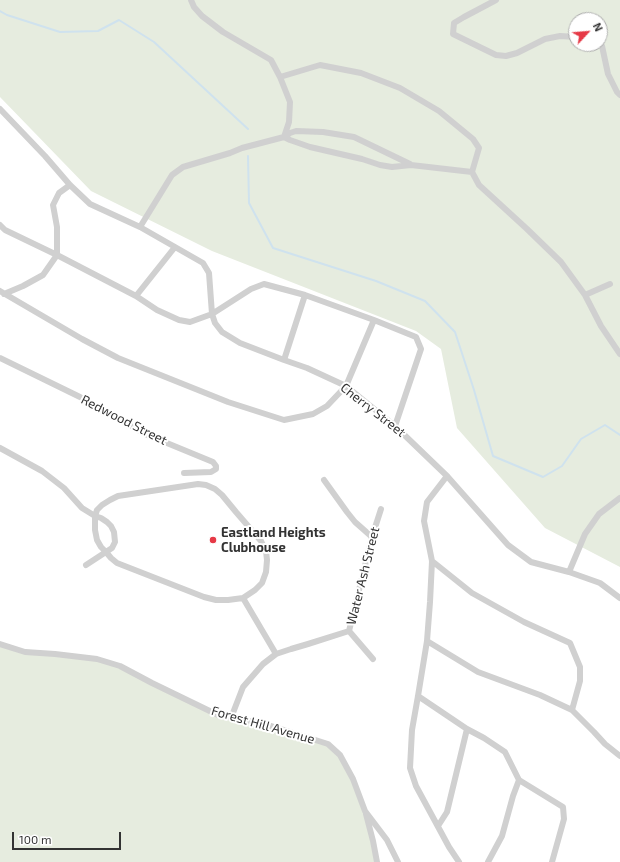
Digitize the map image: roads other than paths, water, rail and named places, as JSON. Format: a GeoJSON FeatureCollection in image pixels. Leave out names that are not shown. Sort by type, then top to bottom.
{"type":"FeatureCollection","features":[{"type":"Feature","properties":{"kind":"street"},"geometry":{"type":"LineString","coordinates":[[191,0],[194,7],[202,16],[223,32],[271,60],[290,102],[289,122],[284,137]]}},
{"type":"Feature","properties":{"kind":"street"},"geometry":{"type":"LineString","coordinates":[[496,0],[454,23],[453,34],[496,55],[506,56],[517,53],[545,39],[560,36],[568,36]]}},
{"type":"Feature","properties":{"kind":"street"},"geometry":{"type":"LineString","coordinates":[[603,52],[608,74],[620,95]]}},
{"type":"Feature","properties":{"kind":"street"},"geometry":{"type":"LineString","coordinates":[[280,77],[320,65],[361,73],[400,88],[439,111],[473,139],[480,148],[472,172],[479,186],[561,262],[585,295],[601,326],[620,354]]}},
{"type":"Feature","properties":{"kind":"street","name":"Cherry Street"},"geometry":{"type":"LineString","coordinates":[[0,109],[45,156],[70,185],[90,204],[140,227],[203,263],[209,273],[212,314],[215,323],[222,332],[240,343],[307,368],[346,386],[396,426],[447,476],[508,545],[531,562],[569,572],[600,583],[620,598]]}},
{"type":"Feature","properties":{"kind":"street"},"geometry":{"type":"LineString","coordinates":[[140,227],[172,175],[184,167],[242,148],[284,137],[296,131],[323,132],[354,137],[411,165]]}},
{"type":"Feature","properties":{"kind":"street"},"geometry":{"type":"LineString","coordinates":[[284,137],[310,147],[362,159],[380,165],[392,167],[411,165],[472,172]]}},
{"type":"Feature","properties":{"kind":"street"},"geometry":{"type":"LineString","coordinates":[[2,292],[23,286],[43,275],[57,255],[57,227],[53,204],[59,193],[70,185]]}},
{"type":"Feature","properties":{"kind":"street"},"geometry":{"type":"LineString","coordinates":[[0,225],[5,230],[57,255],[136,296],[157,310],[179,320],[190,322],[212,314],[251,289],[264,284],[305,295],[416,337],[422,349],[396,426]]}},
{"type":"Feature","properties":{"kind":"street"},"geometry":{"type":"LineString","coordinates":[[136,296],[175,247]]}},
{"type":"Feature","properties":{"kind":"street"},"geometry":{"type":"LineString","coordinates":[[585,295],[610,284]]}},
{"type":"Feature","properties":{"kind":"street"},"geometry":{"type":"LineString","coordinates":[[2,292],[82,339],[118,358],[228,402],[284,420],[313,414],[327,406],[346,386],[374,320]]}},
{"type":"Feature","properties":{"kind":"street"},"geometry":{"type":"LineString","coordinates":[[284,360],[305,295]]}},
{"type":"Feature","properties":{"kind":"street","name":"Redwood Street"},"geometry":{"type":"LineString","coordinates":[[0,358],[80,397],[145,434],[213,462],[216,466],[216,469],[211,472],[184,473]]}},
{"type":"Feature","properties":{"kind":"street"},"geometry":{"type":"LineString","coordinates":[[0,448],[42,471],[64,488],[82,508],[101,518],[111,526],[114,532],[115,542],[112,548],[86,565]]}},
{"type":"Feature","properties":{"kind":"street"},"geometry":{"type":"LineString","coordinates":[[447,476],[428,502],[424,521],[432,561],[430,602],[427,641],[412,730],[410,768],[416,786],[459,862]]}},
{"type":"Feature","properties":{"kind":"street"},"geometry":{"type":"LineString","coordinates":[[324,480],[347,512],[372,537]]}},
{"type":"Feature","properties":{"kind":"street"},"geometry":{"type":"LineString","coordinates":[[198,484],[206,485],[215,489],[222,495],[261,541],[266,551],[267,560],[266,572],[262,583],[243,598],[216,600],[204,597],[117,563],[110,558],[97,540],[95,516],[97,510],[102,505],[118,496],[198,484]]}},
{"type":"Feature","properties":{"kind":"street"},"geometry":{"type":"LineString","coordinates":[[569,572],[585,534],[599,514],[620,498]]}},
{"type":"Feature","properties":{"kind":"street","name":"Water Ash Street"},"geometry":{"type":"LineString","coordinates":[[231,718],[243,687],[263,664],[276,654],[291,648],[349,631],[372,537],[381,509]]}},
{"type":"Feature","properties":{"kind":"street"},"geometry":{"type":"LineString","coordinates":[[432,561],[472,593],[524,622],[570,643],[580,667],[580,681],[572,710]]}},
{"type":"Feature","properties":{"kind":"street"},"geometry":{"type":"LineString","coordinates":[[243,598],[276,654]]}},
{"type":"Feature","properties":{"kind":"street"},"geometry":{"type":"LineString","coordinates":[[349,631],[373,658]]}},
{"type":"Feature","properties":{"kind":"street"},"geometry":{"type":"LineString","coordinates":[[427,641],[478,672],[540,695],[572,710],[605,744],[620,756]]}},
{"type":"Feature","properties":{"kind":"street","name":"Forest Hill Avenue"},"geometry":{"type":"LineString","coordinates":[[0,644],[25,652],[97,659],[120,666],[152,684],[218,715],[265,724],[328,744],[340,754],[353,778],[365,811],[387,840],[398,862]]}},
{"type":"Feature","properties":{"kind":"street"},"geometry":{"type":"LineString","coordinates":[[418,696],[467,729],[505,752],[519,780],[563,807],[564,819],[552,862]]}},
{"type":"Feature","properties":{"kind":"street"},"geometry":{"type":"LineString","coordinates":[[438,826],[447,812],[467,729]]}},
{"type":"Feature","properties":{"kind":"street"},"geometry":{"type":"LineString","coordinates":[[488,862],[502,836],[519,780]]}},
{"type":"Feature","properties":{"kind":"street"},"geometry":{"type":"LineString","coordinates":[[365,811],[377,862]]}},
{"type":"Feature","properties":{"kind":"waterway"},"geometry":{"type":"LineString","coordinates":[[0,11],[7,15],[60,32],[98,31],[119,20],[154,42],[248,129]]}},
{"type":"Feature","properties":{"kind":"waterway"},"geometry":{"type":"LineString","coordinates":[[248,156],[249,203],[273,248],[376,281],[425,301],[455,332],[493,456],[543,477],[562,466],[581,439],[605,425],[620,435]]}},
{"type":"Feature","properties":{"kind":"place","name":"Eastland Heights Clubhouse"},"geometry":{"type":"Point","coordinates":[213,540]}}]}
